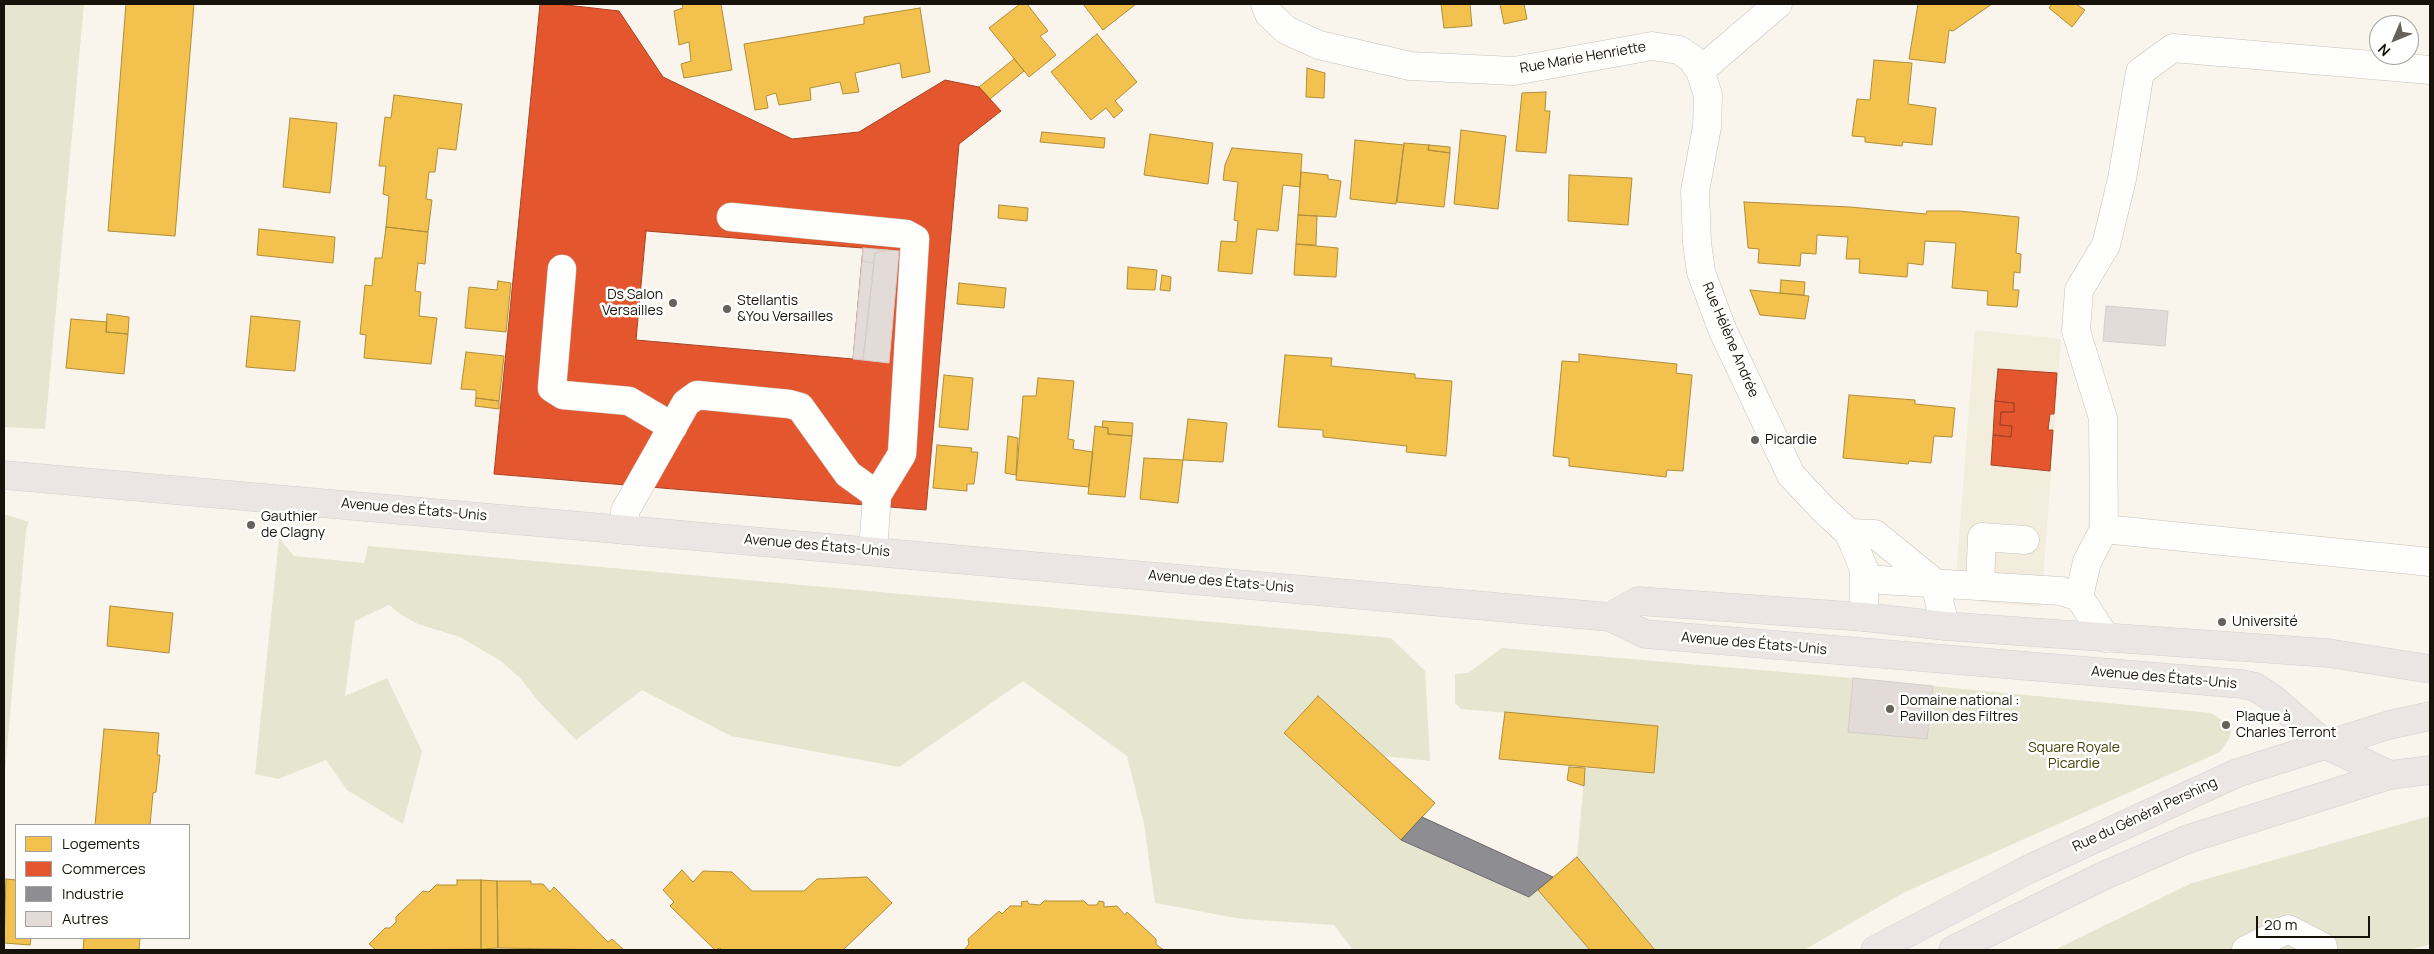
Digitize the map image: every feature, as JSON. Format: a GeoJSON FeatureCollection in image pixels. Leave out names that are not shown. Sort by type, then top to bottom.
{"type":"FeatureCollection","features":[{"type":"Feature","properties":{"kind":"main road","name":"Avenue des États-Unis"},"geometry":{"type":"LineString","coordinates":[[14,475],[1610,617],[1645,634],[2247,685],[2271,696],[2326,745],[2390,776]]}},
{"type":"Feature","properties":{"kind":"main road"},"geometry":{"type":"LineString","coordinates":[[1610,617],[1638,601],[1864,617],[1946,626],[2328,653],[2430,669]]}},
{"type":"Feature","properties":{"kind":"main road"},"geometry":{"type":"LineString","coordinates":[[1864,617],[1901,656],[1946,626]]}},
{"type":"Feature","properties":{"kind":"main road","name":"Rue du Général Pershing"},"geometry":{"type":"LineString","coordinates":[[1875,950],[2026,870],[2237,773],[2389,725],[2430,716]]}},
{"type":"Feature","properties":{"kind":"main road"},"geometry":{"type":"LineString","coordinates":[[1953,950],[2103,876],[2188,839],[2390,776],[2430,770]]}},
{"type":"Feature","properties":{"kind":"street","name":"Rue Marie Henriette"},"geometry":{"type":"LineString","coordinates":[[1265,4],[1270,14],[1286,30],[1319,46],[1410,66],[1514,71],[1652,46],[1679,50],[1691,58],[1700,71]]}},
{"type":"Feature","properties":{"kind":"street"},"geometry":{"type":"LineString","coordinates":[[1700,71],[1778,4]]}},
{"type":"Feature","properties":{"kind":"street"},"geometry":{"type":"LineString","coordinates":[[2079,597],[2087,562],[2104,529],[2102,418],[2076,331],[2079,290],[2106,245],[2122,179],[2140,72],[2172,48],[2430,70]]}},
{"type":"Feature","properties":{"kind":"street","name":"Rue Hélène Andrée"},"geometry":{"type":"LineString","coordinates":[[1700,71],[1708,95],[1707,127],[1695,191],[1697,243],[1702,272],[1722,329],[1792,475],[1823,509],[1849,533],[1864,569],[1864,617]]}},
{"type":"Feature","properties":{"kind":"street"},"geometry":{"type":"LineString","coordinates":[[731,217],[906,234],[914,239],[902,454],[877,495],[873,551]]}},
{"type":"Feature","properties":{"kind":"street"},"geometry":{"type":"LineString","coordinates":[[562,269],[552,388],[563,395],[629,401],[673,427]]}},
{"type":"Feature","properties":{"kind":"street"},"geometry":{"type":"LineString","coordinates":[[625,530],[626,510],[686,403],[698,395],[789,404],[800,407],[848,474],[877,495]]}},
{"type":"Feature","properties":{"kind":"street"},"geometry":{"type":"LineString","coordinates":[[2104,529],[2430,562]]}},
{"type":"Feature","properties":{"kind":"street"},"geometry":{"type":"LineString","coordinates":[[1849,533],[1875,534],[1935,583],[1946,626]]}},
{"type":"Feature","properties":{"kind":"street"},"geometry":{"type":"LineString","coordinates":[[1980,586],[1982,537],[2025,540]]}},
{"type":"Feature","properties":{"kind":"street"},"geometry":{"type":"LineString","coordinates":[[1864,579],[2061,591],[2079,597],[2106,638]]}},
{"type":"Feature","properties":{"kind":"street"},"geometry":{"type":"LineString","coordinates":[[2246,950],[2288,929],[2323,947],[2323,950]]}},
{"type":"Feature","properties":{"kind":"shaded area"},"geometry":{"type":"Polygon","coordinates":[[[1975,330],[2061,339],[2041,607],[1982,602],[1956,578],[1975,330]]]}},
{"type":"Feature","properties":{"kind":"green space"},"geometry":{"type":"Polygon","coordinates":[[[4,4],[84,4],[45,429],[4,427],[4,4]]]}},
{"type":"Feature","properties":{"kind":"green space"},"geometry":{"type":"Polygon","coordinates":[[[4,514],[29,522],[26,530],[4,784],[4,514]]]}},
{"type":"Feature","properties":{"kind":"green space"},"geometry":{"type":"Polygon","coordinates":[[[279,538],[294,556],[364,563],[368,546],[1391,638],[1425,671],[1430,761],[1384,756],[1318,696],[1284,733],[1401,840],[1529,897],[1538,890],[1590,950],[1353,950],[1334,925],[1242,919],[1155,903],[1144,824],[1127,756],[1023,681],[899,767],[731,736],[642,690],[576,740],[539,702],[520,678],[501,661],[460,637],[418,624],[389,605],[355,621],[345,696],[387,678],[422,751],[403,824],[347,790],[326,760],[278,779],[255,774],[279,538]]]}},
{"type":"Feature","properties":{"kind":"green space","name":"Square Royale Picardie"},"geometry":{"type":"Polygon","coordinates":[[[1502,648],[1853,678],[1927,739],[1933,686],[2211,713],[2225,722],[2231,730],[2229,739],[2220,752],[1905,892],[1804,950],[1655,950],[1577,857],[1585,768],[1654,773],[1658,726],[1461,709],[1455,703],[1455,674],[1468,673],[1502,648]]]}},
{"type":"Feature","properties":{"kind":"green space"},"geometry":{"type":"Polygon","coordinates":[[[2430,816],[2430,945],[2407,950],[2054,950],[2192,883],[2430,816]]]}},
{"type":"Feature","properties":{"kind":"building: Logements"},"geometry":{"type":"Polygon","coordinates":[[[126,4],[194,4],[175,236],[108,231],[126,4]]]}},
{"type":"Feature","properties":{"kind":"building: Logements"},"geometry":{"type":"Polygon","coordinates":[[[682,4],[721,4],[732,70],[684,78],[681,64],[691,61],[689,42],[679,45],[674,11],[683,8],[682,4]]]}},
{"type":"Feature","properties":{"kind":"building: Logements"},"geometry":{"type":"Polygon","coordinates":[[[1020,4],[1027,4],[1048,31],[1040,36],[1056,55],[1029,77],[989,28],[1020,4]]]}},
{"type":"Feature","properties":{"kind":"building: Logements"},"geometry":{"type":"Polygon","coordinates":[[[1083,4],[1136,4],[1103,30],[1083,4]]]}},
{"type":"Feature","properties":{"kind":"building: Logements"},"geometry":{"type":"Polygon","coordinates":[[[1441,4],[1470,4],[1472,26],[1444,28],[1441,4]]]}},
{"type":"Feature","properties":{"kind":"building: Logements"},"geometry":{"type":"Polygon","coordinates":[[[1500,4],[1524,4],[1527,19],[1504,24],[1500,4]]]}},
{"type":"Feature","properties":{"kind":"building: Logements"},"geometry":{"type":"Polygon","coordinates":[[[1918,4],[1992,4],[1953,31],[1949,30],[1945,63],[1909,59],[1918,4]]]}},
{"type":"Feature","properties":{"kind":"building: Logements"},"geometry":{"type":"Polygon","coordinates":[[[2052,4],[2076,4],[2085,10],[2072,27],[2049,8],[2052,4]]]}},
{"type":"Feature","properties":{"kind":"building: Logements"},"geometry":{"type":"Polygon","coordinates":[[[920,8],[930,72],[902,78],[900,63],[855,73],[859,92],[843,94],[840,82],[810,88],[811,100],[779,105],[776,93],[766,96],[768,108],[755,110],[744,44],[864,24],[864,17],[920,8]]]}},
{"type":"Feature","properties":{"kind":"building: Logements"},"geometry":{"type":"Polygon","coordinates":[[[1097,34],[1137,82],[1115,101],[1123,110],[1114,118],[1106,108],[1091,120],[1051,72],[1097,34]]]}},
{"type":"Feature","properties":{"kind":"building: Logements"},"geometry":{"type":"Polygon","coordinates":[[[1014,59],[1024,71],[990,99],[979,87],[1014,59]]]}},
{"type":"Feature","properties":{"kind":"building: Logements"},"geometry":{"type":"Polygon","coordinates":[[[1874,60],[1912,63],[1908,104],[1936,108],[1932,145],[1903,142],[1902,146],[1865,142],[1865,137],[1852,136],[1857,99],[1870,100],[1874,60]]]}},
{"type":"Feature","properties":{"kind":"building: Logements"},"geometry":{"type":"Polygon","coordinates":[[[1307,68],[1325,73],[1324,98],[1306,97],[1307,68]]]}},
{"type":"Feature","properties":{"kind":"building: Logements"},"geometry":{"type":"Polygon","coordinates":[[[1546,92],[1545,111],[1550,111],[1546,153],[1516,151],[1522,93],[1546,92]]]}},
{"type":"Feature","properties":{"kind":"building: Logements"},"geometry":{"type":"Polygon","coordinates":[[[394,95],[462,104],[456,150],[438,148],[435,172],[429,172],[426,199],[432,200],[428,232],[386,227],[389,196],[383,194],[386,166],[379,166],[385,117],[391,118],[394,95]]]}},
{"type":"Feature","properties":{"kind":"building: Logements"},"geometry":{"type":"Polygon","coordinates":[[[290,118],[337,123],[330,193],[283,187],[290,118]]]}},
{"type":"Feature","properties":{"kind":"building: Logements"},"geometry":{"type":"Polygon","coordinates":[[[1461,130],[1506,136],[1498,209],[1454,204],[1461,130]]]}},
{"type":"Feature","properties":{"kind":"building: Logements"},"geometry":{"type":"Polygon","coordinates":[[[1042,132],[1105,138],[1104,148],[1040,142],[1042,132]]]}},
{"type":"Feature","properties":{"kind":"building: Logements"},"geometry":{"type":"Polygon","coordinates":[[[1150,134],[1213,143],[1208,184],[1144,175],[1150,134]]]}},
{"type":"Feature","properties":{"kind":"building: Logements"},"geometry":{"type":"Polygon","coordinates":[[[1355,140],[1404,145],[1396,204],[1350,199],[1355,140]]]}},
{"type":"Feature","properties":{"kind":"building: Logements"},"geometry":{"type":"Polygon","coordinates":[[[1404,143],[1429,145],[1428,150],[1450,153],[1444,207],[1397,202],[1404,143]]]}},
{"type":"Feature","properties":{"kind":"building: Logements"},"geometry":{"type":"Polygon","coordinates":[[[1429,145],[1450,147],[1450,153],[1428,150],[1429,145]]]}},
{"type":"Feature","properties":{"kind":"building: Logements"},"geometry":{"type":"Polygon","coordinates":[[[1232,148],[1302,154],[1300,187],[1283,185],[1278,231],[1257,229],[1252,274],[1218,271],[1221,241],[1236,242],[1238,221],[1234,220],[1238,182],[1223,180],[1225,165],[1232,148]]]}},
{"type":"Feature","properties":{"kind":"building: Logements"},"geometry":{"type":"Polygon","coordinates":[[[1301,172],[1328,175],[1328,179],[1341,181],[1336,217],[1298,215],[1301,172]]]}},
{"type":"Feature","properties":{"kind":"building: Logements"},"geometry":{"type":"Polygon","coordinates":[[[1569,175],[1632,178],[1628,225],[1568,221],[1569,175]]]}},
{"type":"Feature","properties":{"kind":"building: Logements"},"geometry":{"type":"Polygon","coordinates":[[[1744,202],[1850,207],[1926,214],[1927,211],[1959,211],[2019,217],[2016,253],[2021,254],[2020,273],[2014,272],[2013,290],[2019,290],[2017,307],[1987,305],[1988,291],[1952,288],[1956,243],[1925,241],[1923,265],[1908,263],[1907,277],[1859,273],[1860,259],[1846,259],[1848,237],[1817,235],[1816,254],[1801,253],[1800,266],[1758,263],[1759,249],[1748,248],[1744,202]]]}},
{"type":"Feature","properties":{"kind":"building: Logements"},"geometry":{"type":"Polygon","coordinates":[[[999,205],[1028,208],[1027,221],[998,218],[999,205]]]}},
{"type":"Feature","properties":{"kind":"building: Logements"},"geometry":{"type":"Polygon","coordinates":[[[1298,215],[1317,216],[1316,245],[1296,244],[1298,215]]]}},
{"type":"Feature","properties":{"kind":"building: Logements"},"geometry":{"type":"Polygon","coordinates":[[[386,227],[428,232],[425,264],[418,263],[415,291],[421,292],[419,316],[437,318],[431,364],[364,358],[366,335],[360,334],[365,285],[372,286],[375,258],[382,258],[386,227]]]}},
{"type":"Feature","properties":{"kind":"building: Logements"},"geometry":{"type":"Polygon","coordinates":[[[259,229],[335,237],[333,263],[257,255],[259,229]]]}},
{"type":"Feature","properties":{"kind":"building: Logements"},"geometry":{"type":"Polygon","coordinates":[[[1296,244],[1338,248],[1336,277],[1294,275],[1296,244]]]}},
{"type":"Feature","properties":{"kind":"building: Logements"},"geometry":{"type":"Polygon","coordinates":[[[1128,267],[1157,270],[1155,290],[1127,289],[1128,267]]]}},
{"type":"Feature","properties":{"kind":"building: Logements"},"geometry":{"type":"Polygon","coordinates":[[[1162,275],[1171,277],[1170,291],[1160,290],[1162,275]]]}},
{"type":"Feature","properties":{"kind":"building: Logements"},"geometry":{"type":"Polygon","coordinates":[[[1781,280],[1805,282],[1804,295],[1780,293],[1781,280]]]}},
{"type":"Feature","properties":{"kind":"building: Logements"},"geometry":{"type":"Polygon","coordinates":[[[498,281],[511,283],[506,332],[465,328],[469,287],[497,290],[498,281]]]}},
{"type":"Feature","properties":{"kind":"building: Logements"},"geometry":{"type":"Polygon","coordinates":[[[959,283],[1006,288],[1004,308],[957,304],[959,283]]]}},
{"type":"Feature","properties":{"kind":"building: Logements"},"geometry":{"type":"Polygon","coordinates":[[[1750,290],[1809,296],[1805,319],[1760,315],[1750,290]]]}},
{"type":"Feature","properties":{"kind":"building: Logements"},"geometry":{"type":"Polygon","coordinates":[[[107,314],[129,317],[128,334],[106,332],[107,314]]]}},
{"type":"Feature","properties":{"kind":"building: Logements"},"geometry":{"type":"Polygon","coordinates":[[[251,316],[300,321],[295,371],[246,367],[251,316]]]}},
{"type":"Feature","properties":{"kind":"building: Logements"},"geometry":{"type":"Polygon","coordinates":[[[71,319],[107,322],[106,332],[128,334],[124,374],[66,368],[71,319]]]}},
{"type":"Feature","properties":{"kind":"building: Logements"},"geometry":{"type":"Polygon","coordinates":[[[466,352],[504,356],[499,401],[476,398],[476,390],[461,389],[466,352]]]}},
{"type":"Feature","properties":{"kind":"building: Logements"},"geometry":{"type":"Polygon","coordinates":[[[1579,354],[1677,364],[1676,373],[1692,375],[1683,471],[1667,470],[1666,477],[1569,466],[1569,458],[1553,456],[1562,361],[1579,362],[1579,354]]]}},
{"type":"Feature","properties":{"kind":"building: Logements"},"geometry":{"type":"Polygon","coordinates":[[[1285,355],[1332,358],[1331,366],[1415,374],[1415,378],[1452,381],[1446,456],[1406,452],[1407,446],[1323,437],[1323,430],[1278,427],[1285,355]]]}},
{"type":"Feature","properties":{"kind":"building: Logements"},"geometry":{"type":"Polygon","coordinates":[[[944,375],[973,378],[968,430],[939,427],[944,375]]]}},
{"type":"Feature","properties":{"kind":"building: Logements"},"geometry":{"type":"Polygon","coordinates":[[[1038,378],[1074,381],[1068,439],[1074,440],[1073,449],[1093,452],[1089,487],[1016,480],[1023,396],[1036,396],[1038,378]]]}},
{"type":"Feature","properties":{"kind":"building: Logements"},"geometry":{"type":"Polygon","coordinates":[[[1849,395],[1915,400],[1915,404],[1955,408],[1952,437],[1934,436],[1931,463],[1909,461],[1908,464],[1843,458],[1849,395]]]}},
{"type":"Feature","properties":{"kind":"building: Logements"},"geometry":{"type":"Polygon","coordinates":[[[476,398],[499,401],[499,409],[475,406],[476,398]]]}},
{"type":"Feature","properties":{"kind":"building: Logements"},"geometry":{"type":"Polygon","coordinates":[[[1188,419],[1227,423],[1223,462],[1183,460],[1188,419]]]}},
{"type":"Feature","properties":{"kind":"building: Logements"},"geometry":{"type":"Polygon","coordinates":[[[1103,421],[1133,423],[1132,436],[1108,434],[1108,428],[1102,427],[1103,421]]]}},
{"type":"Feature","properties":{"kind":"building: Logements"},"geometry":{"type":"Polygon","coordinates":[[[1095,426],[1108,428],[1108,434],[1132,436],[1125,497],[1088,494],[1095,426]]]}},
{"type":"Feature","properties":{"kind":"building: Logements"},"geometry":{"type":"Polygon","coordinates":[[[1008,436],[1018,438],[1016,475],[1005,473],[1008,436]]]}},
{"type":"Feature","properties":{"kind":"building: Logements"},"geometry":{"type":"Polygon","coordinates":[[[937,445],[972,448],[971,452],[978,452],[974,484],[967,484],[967,491],[933,488],[937,445]]]}},
{"type":"Feature","properties":{"kind":"building: Logements"},"geometry":{"type":"Polygon","coordinates":[[[1144,458],[1183,460],[1178,503],[1140,499],[1144,458]]]}},
{"type":"Feature","properties":{"kind":"building: Logements"},"geometry":{"type":"Polygon","coordinates":[[[110,606],[173,613],[169,653],[107,646],[110,606]]]}},
{"type":"Feature","properties":{"kind":"building: Logements"},"geometry":{"type":"Polygon","coordinates":[[[1318,696],[1435,803],[1401,840],[1284,733],[1318,696]]]}},
{"type":"Feature","properties":{"kind":"building: Logements"},"geometry":{"type":"Polygon","coordinates":[[[1505,712],[1658,726],[1654,773],[1499,759],[1505,712]]]}},
{"type":"Feature","properties":{"kind":"building: Logements"},"geometry":{"type":"Polygon","coordinates":[[[104,729],[159,733],[157,755],[160,755],[156,792],[153,793],[150,824],[95,824],[104,729]]]}},
{"type":"Feature","properties":{"kind":"building: Logements"},"geometry":{"type":"Polygon","coordinates":[[[1569,767],[1585,768],[1584,786],[1567,780],[1569,767]]]}},
{"type":"Feature","properties":{"kind":"building: Logements"},"geometry":{"type":"Polygon","coordinates":[[[1577,857],[1655,950],[1590,950],[1538,890],[1577,857]]]}},
{"type":"Feature","properties":{"kind":"building: Logements"},"geometry":{"type":"Polygon","coordinates":[[[682,870],[693,882],[703,871],[732,872],[752,891],[804,891],[817,879],[867,877],[892,903],[843,950],[722,950],[720,948],[715,950],[670,906],[674,902],[663,890],[682,870]]]}},
{"type":"Feature","properties":{"kind":"building: Logements"},"geometry":{"type":"Polygon","coordinates":[[[6,879],[15,880],[15,939],[31,939],[30,945],[4,943],[6,879]]]}},
{"type":"Feature","properties":{"kind":"building: Logements"},"geometry":{"type":"Polygon","coordinates":[[[457,880],[481,880],[481,949],[376,950],[369,944],[385,928],[390,928],[396,922],[396,917],[423,891],[429,892],[436,885],[457,885],[457,880]]]}},
{"type":"Feature","properties":{"kind":"building: Logements"},"geometry":{"type":"Polygon","coordinates":[[[481,880],[497,881],[498,948],[481,949],[481,880]]]}},
{"type":"Feature","properties":{"kind":"building: Logements"},"geometry":{"type":"Polygon","coordinates":[[[497,881],[531,881],[531,884],[543,884],[550,892],[554,887],[608,942],[612,939],[624,950],[498,948],[497,881]]]}},
{"type":"Feature","properties":{"kind":"building: Logements"},"geometry":{"type":"Polygon","coordinates":[[[1027,901],[1029,904],[1040,905],[1044,901],[1084,901],[1088,905],[1097,905],[1099,901],[1104,902],[1104,907],[1117,906],[1125,915],[1127,912],[1156,939],[1156,944],[1162,949],[1167,950],[964,950],[969,944],[968,939],[999,911],[1002,914],[1010,906],[1022,906],[1021,902],[1027,901]]]}},
{"type":"Feature","properties":{"kind":"building: Logements"},"geometry":{"type":"Polygon","coordinates":[[[84,939],[140,939],[139,950],[83,950],[84,939]]]}},
{"type":"Feature","properties":{"kind":"building: Commerces","name":"Stellantis &You Versailles"},"geometry":{"type":"Polygon","coordinates":[[[540,4],[558,4],[619,11],[663,77],[792,139],[859,132],[945,80],[979,87],[1001,111],[959,144],[926,510],[494,474],[540,4]]]}},
{"type":"Feature","properties":{"kind":"building: Commerces"},"geometry":{"type":"Polygon","coordinates":[[[646,231],[863,248],[853,359],[636,340],[646,231]]]}},
{"type":"Feature","properties":{"kind":"building: Commerces"},"geometry":{"type":"Polygon","coordinates":[[[1998,369],[2057,373],[2054,414],[2050,414],[2048,430],[2053,430],[2050,471],[1991,465],[1993,435],[2011,437],[2012,426],[2000,425],[2001,412],[2014,412],[2014,403],[1995,401],[1998,369]]]}},
{"type":"Feature","properties":{"kind":"building: Commerces"},"geometry":{"type":"Polygon","coordinates":[[[1995,401],[2014,403],[2014,412],[2001,412],[2000,425],[2012,426],[2011,437],[1993,435],[1995,401]]]}},
{"type":"Feature","properties":{"kind":"building: Industrie"},"geometry":{"type":"Polygon","coordinates":[[[1422,817],[1553,877],[1529,897],[1401,840],[1422,817]]]}},
{"type":"Feature","properties":{"kind":"building: Autres"},"geometry":{"type":"Polygon","coordinates":[[[863,248],[887,250],[875,253],[874,263],[862,261],[863,248]]]}},
{"type":"Feature","properties":{"kind":"building: Autres"},"geometry":{"type":"Polygon","coordinates":[[[887,250],[899,251],[889,363],[863,360],[875,253],[887,250]]]}},
{"type":"Feature","properties":{"kind":"building: Autres"},"geometry":{"type":"Polygon","coordinates":[[[862,261],[874,263],[863,360],[853,359],[862,261]]]}},
{"type":"Feature","properties":{"kind":"building: Autres"},"geometry":{"type":"Polygon","coordinates":[[[2106,306],[2168,311],[2165,346],[2103,341],[2106,306]]]}},
{"type":"Feature","properties":{"kind":"building: Autres","name":"Domaine national : Pavillon des Filtres"},"geometry":{"type":"Polygon","coordinates":[[[1853,678],[1933,686],[1927,739],[1848,732],[1853,678]]]}},
{"type":"Feature","properties":{"kind":"place","name":"Ds Salon Versailles"},"geometry":{"type":"Point","coordinates":[673,303]}},
{"type":"Feature","properties":{"kind":"place","name":"Stellantis &You Versailles"},"geometry":{"type":"Point","coordinates":[727,309]}},
{"type":"Feature","properties":{"kind":"place","name":"Picardie"},"geometry":{"type":"Point","coordinates":[1755,440]}},
{"type":"Feature","properties":{"kind":"place","name":"Gauthier de Clagny"},"geometry":{"type":"Point","coordinates":[251,525]}},
{"type":"Feature","properties":{"kind":"place","name":"Université"},"geometry":{"type":"Point","coordinates":[2222,622]}},
{"type":"Feature","properties":{"kind":"place","name":"Domaine national : Pavillon des Filtres"},"geometry":{"type":"Point","coordinates":[1890,709]}},
{"type":"Feature","properties":{"kind":"place","name":"Plaque à Charles Terront"},"geometry":{"type":"Point","coordinates":[2226,725]}}]}
